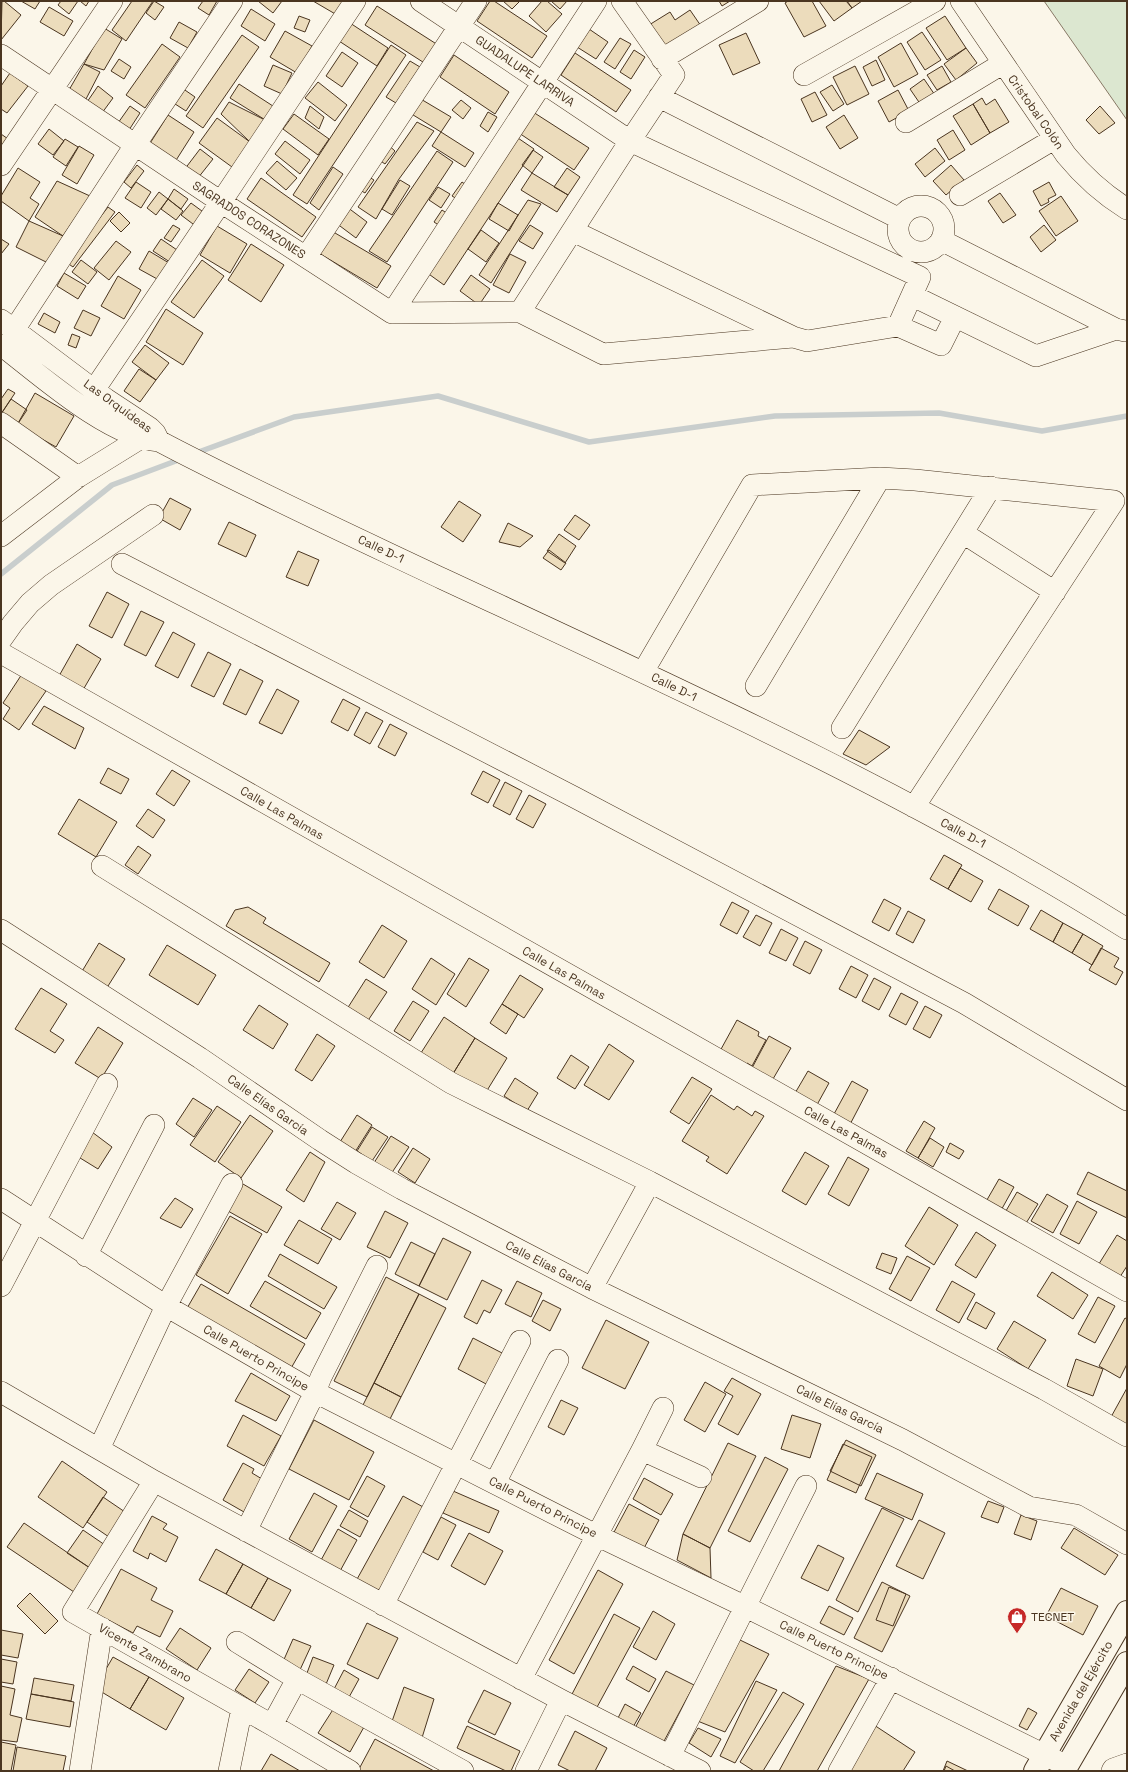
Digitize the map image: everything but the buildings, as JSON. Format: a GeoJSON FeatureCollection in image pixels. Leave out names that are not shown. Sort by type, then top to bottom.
{"type":"FeatureCollection","features":[{"type":"Feature","properties":{"kind":"main road","name":"Avenida del Ejército"},"geometry":{"type":"LineString","coordinates":[[1040,1763],[1127,1612]]}},
{"type":"Feature","properties":{"kind":"main road"},"geometry":{"type":"LineString","coordinates":[[1066,1768],[1127,1663]]}},
{"type":"Feature","properties":{"kind":"street"},"geometry":{"type":"LineString","coordinates":[[1,165],[112,1]]}},
{"type":"Feature","properties":{"kind":"street"},"geometry":{"type":"LineString","coordinates":[[5,332],[135,145],[232,1]]}},
{"type":"Feature","properties":{"kind":"street"},"geometry":{"type":"LineString","coordinates":[[94,390],[355,1]]}},
{"type":"Feature","properties":{"kind":"street","name":"GUADALUPE LARRIVA"},"geometry":{"type":"LineString","coordinates":[[421,1],[630,141],[920,278],[912,296]]}},
{"type":"Feature","properties":{"kind":"street"},"geometry":{"type":"LineString","coordinates":[[306,257],[476,1]]}},
{"type":"Feature","properties":{"kind":"street"},"geometry":{"type":"LineString","coordinates":[[392,313],[544,83],[596,1]]}},
{"type":"Feature","properties":{"kind":"street"},"geometry":{"type":"LineString","coordinates":[[520,312],[674,75],[622,1]]}},
{"type":"Feature","properties":{"kind":"street"},"geometry":{"type":"LineString","coordinates":[[662,59],[758,1]]}},
{"type":"Feature","properties":{"kind":"street"},"geometry":{"type":"LineString","coordinates":[[804,75],[935,1]]}},
{"type":"Feature","properties":{"kind":"street","name":"Cristobal Colón"},"geometry":{"type":"LineString","coordinates":[[961,1],[1002,64],[1054,139],[1078,170],[1102,192],[1124,203]]}},
{"type":"Feature","properties":{"kind":"street","name":"SAGRADOS CORAZONES"},"geometry":{"type":"LineString","coordinates":[[1,55],[221,202],[392,313]]}},
{"type":"Feature","properties":{"kind":"street"},"geometry":{"type":"LineString","coordinates":[[906,122],[1002,64]]}},
{"type":"Feature","properties":{"kind":"street"},"geometry":{"type":"LineString","coordinates":[[659,97],[900,219]]}},
{"type":"Feature","properties":{"kind":"street"},"geometry":{"type":"LineString","coordinates":[[960,195],[1054,139]]}},
{"type":"Feature","properties":{"kind":"street"},"geometry":{"type":"LineString","coordinates":[[917,206],[931,208],[937,212],[941,218],[943,233],[941,240],[931,249],[924,251],[911,250],[901,240],[898,226],[900,219],[904,213],[917,206]]}},
{"type":"Feature","properties":{"kind":"street"},"geometry":{"type":"LineString","coordinates":[[573,230],[793,337],[807,341],[898,326],[941,345],[955,316]]}},
{"type":"Feature","properties":{"kind":"street"},"geometry":{"type":"LineString","coordinates":[[941,240],[1122,330]]}},
{"type":"Feature","properties":{"kind":"street"},"geometry":{"type":"LineString","coordinates":[[902,269],[911,250]]}},
{"type":"Feature","properties":{"kind":"street"},"geometry":{"type":"LineString","coordinates":[[898,326],[912,296],[1036,356],[1122,330]]}},
{"type":"Feature","properties":{"kind":"street"},"geometry":{"type":"LineString","coordinates":[[392,313],[520,312],[603,354],[793,337]]}},
{"type":"Feature","properties":{"kind":"street","name":"Las Orquídeas"},"geometry":{"type":"LineString","coordinates":[[5,332],[94,390],[150,428],[155,433],[150,439],[104,420],[86,409],[5,332]]}},
{"type":"Feature","properties":{"kind":"street"},"geometry":{"type":"LineString","coordinates":[[1,423],[78,477]]}},
{"type":"Feature","properties":{"kind":"street"},"geometry":{"type":"LineString","coordinates":[[1,536],[78,477],[150,439]]}},
{"type":"Feature","properties":{"kind":"street","name":"Calle D-1"},"geometry":{"type":"LineString","coordinates":[[150,439],[643,672],[795,746],[1007,857],[1127,929]]}},
{"type":"Feature","properties":{"kind":"street"},"geometry":{"type":"LineString","coordinates":[[643,672],[752,485],[880,478],[991,487],[1114,501],[914,807]]}},
{"type":"Feature","properties":{"kind":"street"},"geometry":{"type":"LineString","coordinates":[[756,686],[880,478]]}},
{"type":"Feature","properties":{"kind":"street"},"geometry":{"type":"LineString","coordinates":[[842,728],[991,487]]}},
{"type":"Feature","properties":{"kind":"street"},"geometry":{"type":"LineString","coordinates":[[1,640],[30,603],[51,585],[153,515]]}},
{"type":"Feature","properties":{"kind":"street"},"geometry":{"type":"LineString","coordinates":[[963,533],[1055,592]]}},
{"type":"Feature","properties":{"kind":"street"},"geometry":{"type":"LineString","coordinates":[[122,564],[574,796],[964,1003],[1127,1100]]}},
{"type":"Feature","properties":{"kind":"street","name":"Calle Las Palmas"},"geometry":{"type":"LineString","coordinates":[[1,653],[1127,1291]]}},
{"type":"Feature","properties":{"kind":"street"},"geometry":{"type":"LineString","coordinates":[[102,866],[450,1083],[650,1182],[1044,1389],[1127,1436]]}},
{"type":"Feature","properties":{"kind":"street","name":"Calle Elías García"},"geometry":{"type":"LineString","coordinates":[[1,930],[200,1058],[286,1118],[356,1163],[437,1209],[592,1288],[903,1440],[1029,1507],[1076,1515],[1127,1544]]}},
{"type":"Feature","properties":{"kind":"street"},"geometry":{"type":"LineString","coordinates":[[1,1286],[107,1084]]}},
{"type":"Feature","properties":{"kind":"street"},"geometry":{"type":"LineString","coordinates":[[86,1256],[154,1125]]}},
{"type":"Feature","properties":{"kind":"street"},"geometry":{"type":"LineString","coordinates":[[592,1288],[650,1182]]}},
{"type":"Feature","properties":{"kind":"street"},"geometry":{"type":"LineString","coordinates":[[99,1450],[166,1306],[232,1184]]}},
{"type":"Feature","properties":{"kind":"street","name":"Calle Puerto Principe"},"geometry":{"type":"LineString","coordinates":[[1,1199],[86,1256],[166,1306],[315,1392],[596,1535],[891,1678],[1040,1763],[1066,1768]]}},
{"type":"Feature","properties":{"kind":"street"},"geometry":{"type":"LineString","coordinates":[[246,1531],[377,1266]]}},
{"type":"Feature","properties":{"kind":"street"},"geometry":{"type":"LineString","coordinates":[[383,1605],[520,1341]]}},
{"type":"Feature","properties":{"kind":"street"},"geometry":{"type":"LineString","coordinates":[[495,1483],[558,1360]]}},
{"type":"Feature","properties":{"kind":"street"},"geometry":{"type":"LineString","coordinates":[[1,1392],[99,1450],[246,1531],[521,1679],[700,1771]]}},
{"type":"Feature","properties":{"kind":"street"},"geometry":{"type":"LineString","coordinates":[[521,1679],[663,1408]]}},
{"type":"Feature","properties":{"kind":"street"},"geometry":{"type":"LineString","coordinates":[[642,1450],[701,1477]]}},
{"type":"Feature","properties":{"kind":"street","name":"Vicente Zambrano"},"geometry":{"type":"LineString","coordinates":[[154,1481],[73,1612],[350,1771]]}},
{"type":"Feature","properties":{"kind":"street"},"geometry":{"type":"LineString","coordinates":[[670,1756],[806,1486]]}},
{"type":"Feature","properties":{"kind":"street"},"geometry":{"type":"LineString","coordinates":[[80,1771],[102,1628]]}},
{"type":"Feature","properties":{"kind":"street"},"geometry":{"type":"LineString","coordinates":[[237,1642],[297,1679],[463,1771]]}},
{"type":"Feature","properties":{"kind":"street"},"geometry":{"type":"LineString","coordinates":[[838,1771],[891,1678]]}},
{"type":"Feature","properties":{"kind":"street"},"geometry":{"type":"LineString","coordinates":[[272,1725],[297,1679]]}},
{"type":"Feature","properties":{"kind":"street"},"geometry":{"type":"LineString","coordinates":[[526,1771],[561,1700]]}},
{"type":"Feature","properties":{"kind":"street"},"geometry":{"type":"LineString","coordinates":[[229,1771],[242,1708]]}},
{"type":"Feature","properties":{"kind":"street"},"geometry":{"type":"LineString","coordinates":[[1112,1771],[1127,1764]]}},
{"type":"Feature","properties":{"kind":"green space"},"geometry":{"type":"Polygon","coordinates":[[[1044,1],[1127,1],[1127,120],[1044,1]]]}},
{"type":"Feature","properties":{"kind":"waterway"},"geometry":{"type":"LineString","coordinates":[[196,453],[294,417],[438,396],[589,442],[775,416],[939,413],[1042,431],[1127,416]]}},
{"type":"Feature","properties":{"kind":"waterway"},"geometry":{"type":"LineString","coordinates":[[1,574],[112,485],[181,459]]}},
{"type":"Feature","properties":{"kind":"place","name":"TECNET"},"geometry":{"type":"Point","coordinates":[1017,1634]}}]}
